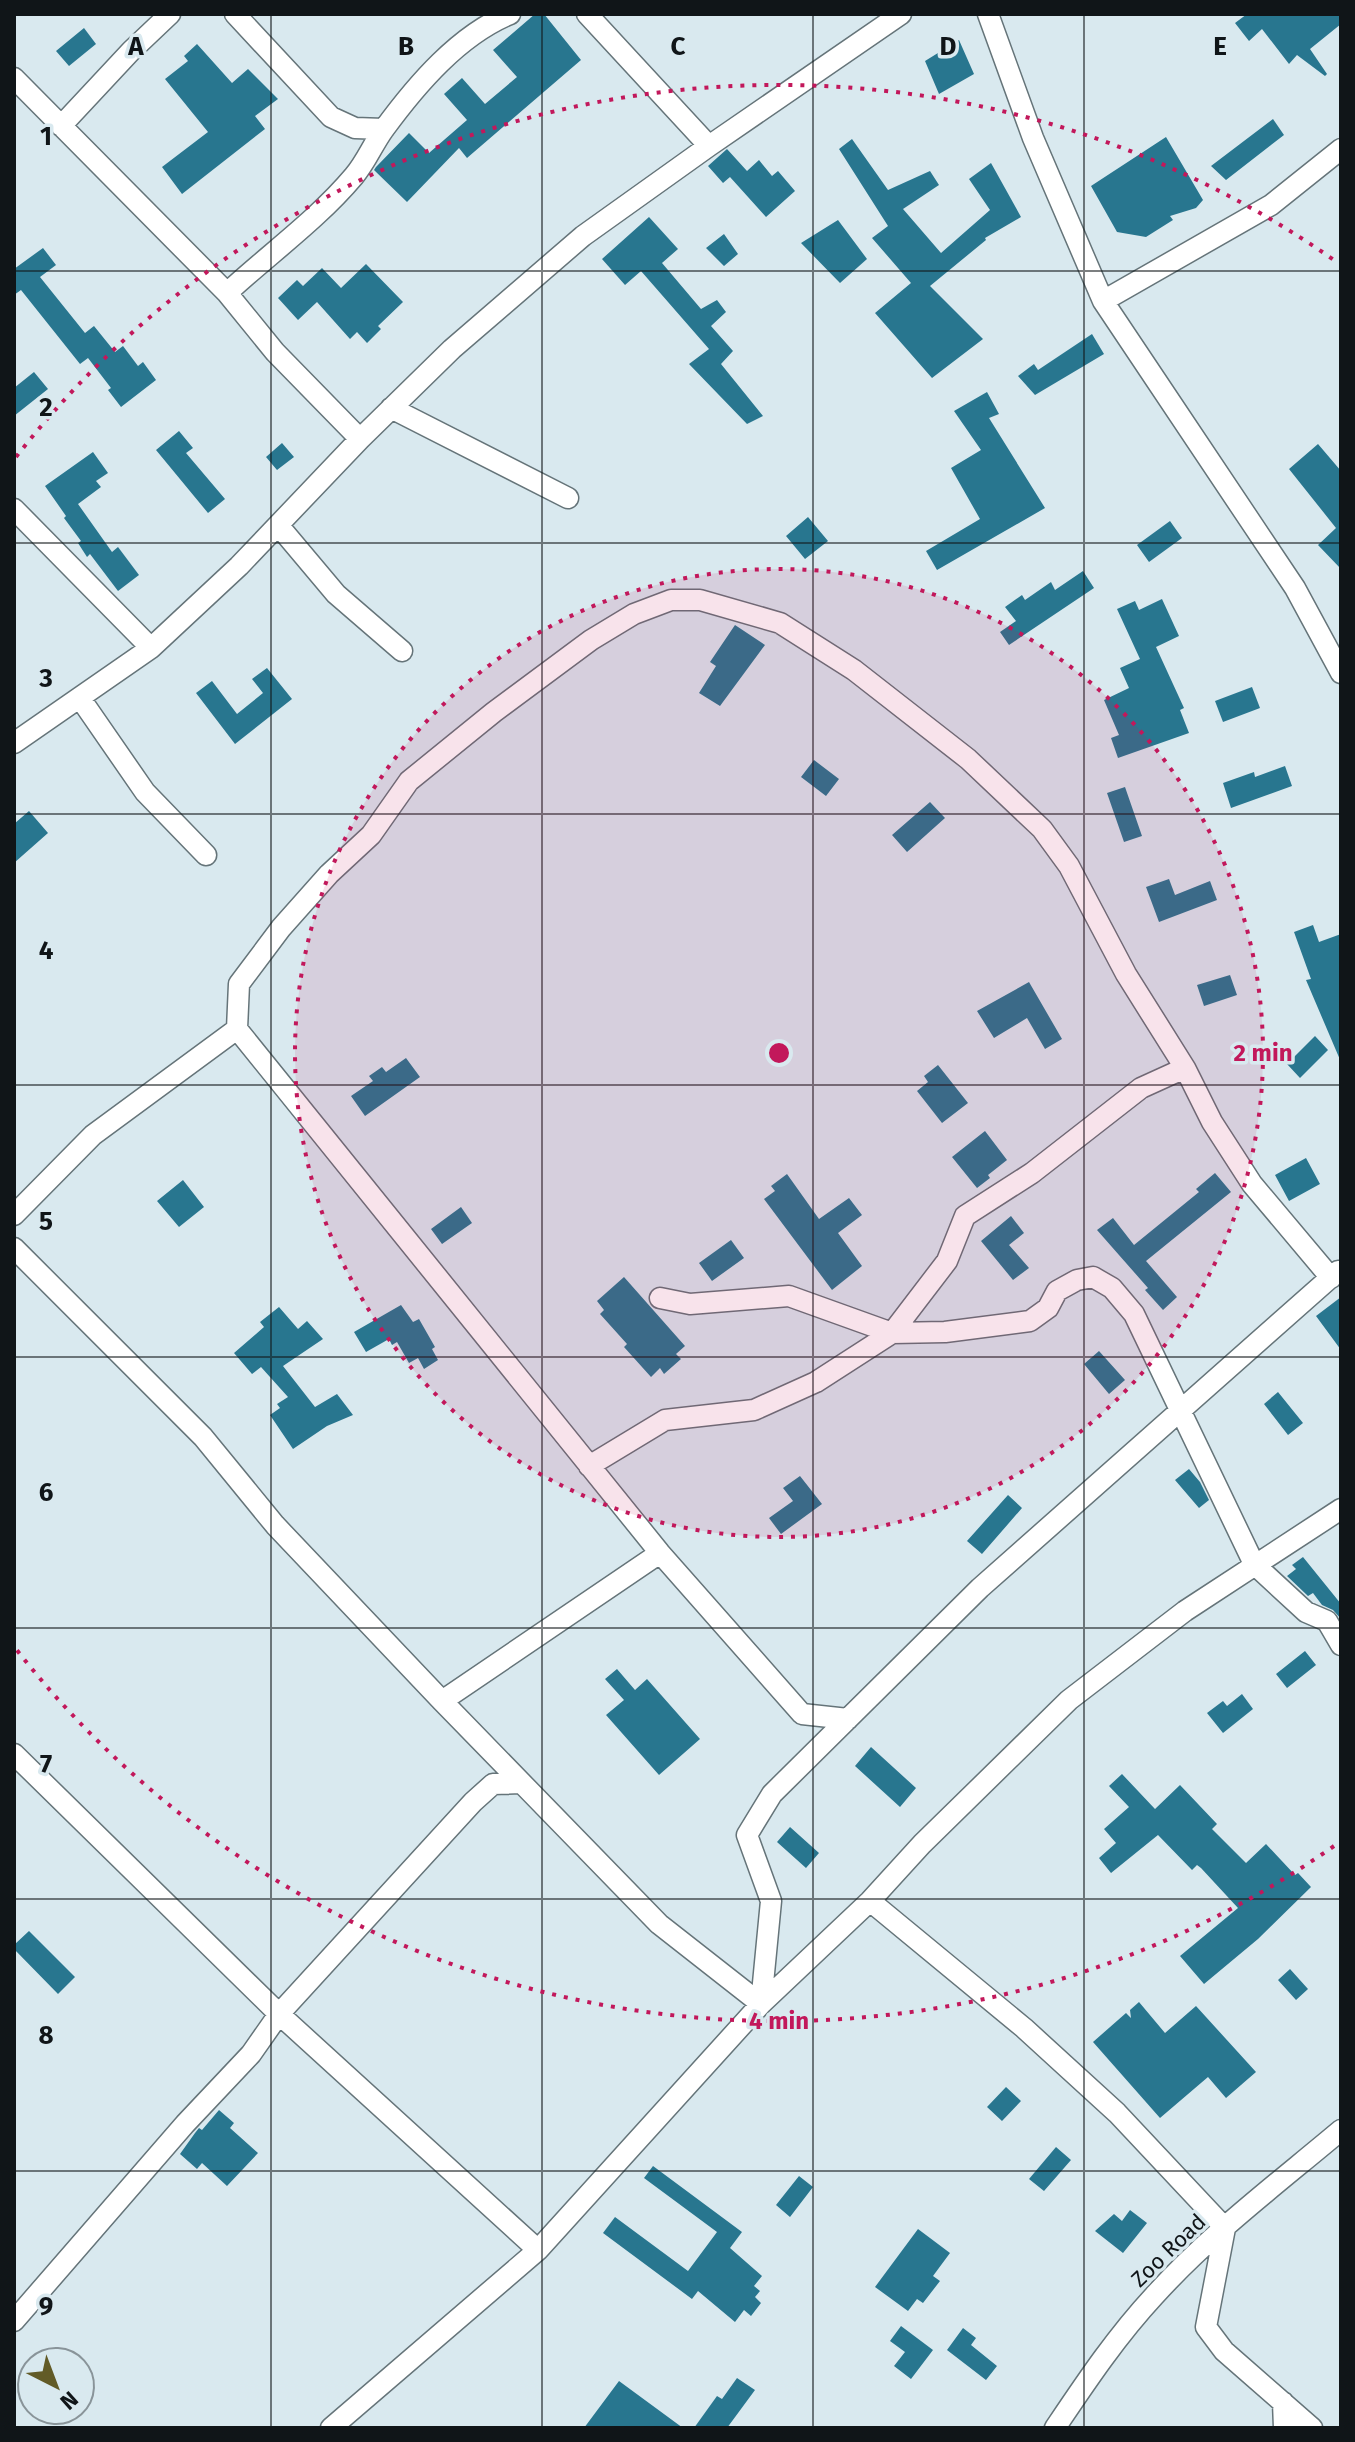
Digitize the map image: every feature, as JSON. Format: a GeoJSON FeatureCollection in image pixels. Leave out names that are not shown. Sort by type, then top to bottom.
{"type":"FeatureCollection","features":[{"type":"Feature","properties":{"kind":"street"},"geometry":{"type":"LineString","coordinates":[[61,126],[170,14]]}},
{"type":"Feature","properties":{"kind":"street"},"geometry":{"type":"LineString","coordinates":[[235,14],[331,117],[355,128],[384,129]]}},
{"type":"Feature","properties":{"kind":"street"},"geometry":{"type":"LineString","coordinates":[[227,293],[313,219],[357,174],[384,129],[449,53],[485,24],[510,14]]}},
{"type":"Feature","properties":{"kind":"street"},"geometry":{"type":"LineString","coordinates":[[587,14],[709,146]]}},
{"type":"Feature","properties":{"kind":"street"},"geometry":{"type":"LineString","coordinates":[[14,743],[151,648],[239,566],[360,439],[452,349],[583,236],[901,14]]}},
{"type":"Feature","properties":{"kind":"street"},"geometry":{"type":"LineString","coordinates":[[988,14],[1033,138],[1103,301],[1295,588],[1341,673]]}},
{"type":"Feature","properties":{"kind":"street"},"geometry":{"type":"LineString","coordinates":[[14,78],[227,293],[275,352],[360,439]]}},
{"type":"Feature","properties":{"kind":"street"},"geometry":{"type":"LineString","coordinates":[[1103,301],[1271,205],[1341,149]]}},
{"type":"Feature","properties":{"kind":"street"},"geometry":{"type":"LineString","coordinates":[[391,408],[568,498]]}},
{"type":"Feature","properties":{"kind":"street"},"geometry":{"type":"LineString","coordinates":[[14,509],[151,648]]}},
{"type":"Feature","properties":{"kind":"street"},"geometry":{"type":"LineString","coordinates":[[278,525],[336,594],[402,651]]}},
{"type":"Feature","properties":{"kind":"street"},"geometry":{"type":"LineString","coordinates":[[761,2004],[771,1901],[747,1835],[772,1794],[848,1719],[980,1588],[1336,1273],[1252,1184],[1212,1122],[1185,1068],[1126,974],[1069,866],[1042,829],[968,759],[854,670],[780,623],[700,600],[671,600],[634,614],[591,640],[494,712],[409,781],[371,835],[329,874],[281,928],[239,984],[237,1029],[660,1553],[802,1714],[848,1719]]}},
{"type":"Feature","properties":{"kind":"street"},"geometry":{"type":"LineString","coordinates":[[80,698],[145,792],[206,855]]}},
{"type":"Feature","properties":{"kind":"street"},"geometry":{"type":"LineString","coordinates":[[14,1215],[93,1135],[237,1029]]}},
{"type":"Feature","properties":{"kind":"street"},"geometry":{"type":"LineString","coordinates":[[589,1466],[665,1420],[754,1410],[816,1382],[892,1333],[947,1261],[965,1216],[1032,1173],[1141,1088],[1185,1068]]}},
{"type":"Feature","properties":{"kind":"street"},"geometry":{"type":"LineString","coordinates":[[14,1248],[203,1437],[275,1525],[659,1924],[761,2004]]}},
{"type":"Feature","properties":{"kind":"street"},"geometry":{"type":"LineString","coordinates":[[660,1298],[690,1304],[789,1296],[892,1333],[945,1332],[1030,1321],[1048,1308],[1057,1291],[1077,1280],[1093,1277],[1112,1288],[1134,1314],[1254,1564],[1306,1612],[1327,1621],[1341,1645]]}},
{"type":"Feature","properties":{"kind":"street"},"geometry":{"type":"LineString","coordinates":[[331,2428],[538,2250],[761,2004],[870,1901],[922,1844],[1069,1700],[1185,1611],[1341,1509]]}},
{"type":"Feature","properties":{"kind":"street"},"geometry":{"type":"LineString","coordinates":[[442,1701],[660,1553]]}},
{"type":"Feature","properties":{"kind":"street"},"geometry":{"type":"LineString","coordinates":[[14,1754],[279,2014],[538,2250]]}},
{"type":"Feature","properties":{"kind":"street"},"geometry":{"type":"LineString","coordinates":[[14,2321],[185,2124],[251,2054],[279,2014],[473,1802],[493,1784],[521,1783]]}},
{"type":"Feature","properties":{"kind":"street"},"geometry":{"type":"LineString","coordinates":[[870,1901],[1024,2028],[1117,2113],[1225,2228],[1206,2327],[1224,2351],[1312,2428]]}},
{"type":"Feature","properties":{"kind":"street","name":"Zoo Road"},"geometry":{"type":"LineString","coordinates":[[1055,2428],[1102,2357],[1146,2305],[1225,2228],[1341,2130]]}},
{"type":"Feature","properties":{"kind":"street"},"geometry":{"type":"LineString","coordinates":[[1283,2402],[1284,2428]]}},
{"type":"Feature","properties":{"kind":"building"},"geometry":{"type":"Polygon","coordinates":[[[535,14],[544,14],[581,60],[467,158],[459,148],[407,202],[374,170],[376,167],[409,133],[429,153],[467,120],[444,94],[462,78],[485,104],[517,77],[493,50],[535,14]]]}},
{"type":"Feature","properties":{"kind":"building"},"geometry":{"type":"Polygon","coordinates":[[[1247,14],[1341,14],[1341,24],[1310,49],[1327,74],[1325,76],[1297,55],[1289,64],[1262,29],[1249,41],[1235,23],[1247,14]]]}},
{"type":"Feature","properties":{"kind":"building"},"geometry":{"type":"Polygon","coordinates":[[[84,28],[96,44],[69,66],[56,51],[84,28]]]}},
{"type":"Feature","properties":{"kind":"building"},"geometry":{"type":"Polygon","coordinates":[[[959,40],[974,74],[939,94],[925,61],[959,40]]]}},
{"type":"Feature","properties":{"kind":"building"},"geometry":{"type":"Polygon","coordinates":[[[197,44],[232,83],[248,69],[278,99],[255,116],[265,129],[182,194],[162,167],[208,132],[165,79],[188,61],[184,56],[197,44]]]}},
{"type":"Feature","properties":{"kind":"building"},"geometry":{"type":"Polygon","coordinates":[[[1273,119],[1284,135],[1226,180],[1211,166],[1273,119]]]}},
{"type":"Feature","properties":{"kind":"building"},"geometry":{"type":"Polygon","coordinates":[[[1166,137],[1203,200],[1196,208],[1170,216],[1173,220],[1146,237],[1117,232],[1091,186],[1166,137]]]}},
{"type":"Feature","properties":{"kind":"building"},"geometry":{"type":"Polygon","coordinates":[[[852,139],[888,190],[930,171],[939,185],[903,209],[941,253],[990,210],[969,179],[991,163],[1021,217],[985,238],[930,286],[983,339],[932,378],[875,313],[911,283],[872,238],[888,226],[839,149],[852,139]]]}},
{"type":"Feature","properties":{"kind":"building"},"geometry":{"type":"Polygon","coordinates":[[[727,149],[747,171],[759,160],[772,176],[778,171],[795,191],[766,217],[730,177],[723,183],[708,166],[727,149]]]}},
{"type":"Feature","properties":{"kind":"building"},"geometry":{"type":"Polygon","coordinates":[[[649,217],[678,249],[662,263],[701,309],[717,300],[726,312],[711,326],[733,351],[721,364],[763,416],[747,424],[689,364],[709,349],[641,271],[625,285],[602,259],[649,217]]]}},
{"type":"Feature","properties":{"kind":"building"},"geometry":{"type":"Polygon","coordinates":[[[838,220],[867,259],[840,283],[801,243],[838,220]]]}},
{"type":"Feature","properties":{"kind":"building"},"geometry":{"type":"Polygon","coordinates":[[[724,234],[738,254],[724,266],[706,248],[724,234]]]}},
{"type":"Feature","properties":{"kind":"building"},"geometry":{"type":"Polygon","coordinates":[[[43,248],[56,265],[40,277],[85,333],[94,326],[115,352],[123,346],[138,366],[143,362],[156,380],[121,407],[88,358],[80,364],[21,290],[14,295],[14,269],[43,248]]]}},
{"type":"Feature","properties":{"kind":"building"},"geometry":{"type":"Polygon","coordinates":[[[366,264],[403,302],[378,326],[381,329],[367,343],[357,332],[350,339],[317,302],[298,320],[278,298],[297,280],[303,286],[322,268],[341,288],[366,264]]]}},
{"type":"Feature","properties":{"kind":"building"},"geometry":{"type":"Polygon","coordinates":[[[1092,334],[1104,354],[1035,395],[1018,376],[1034,364],[1038,370],[1092,334]]]}},
{"type":"Feature","properties":{"kind":"building"},"geometry":{"type":"Polygon","coordinates":[[[34,372],[48,389],[14,416],[14,388],[34,372]]]}},
{"type":"Feature","properties":{"kind":"building"},"geometry":{"type":"Polygon","coordinates":[[[987,392],[999,414],[989,418],[1045,508],[937,570],[926,551],[980,519],[951,468],[981,450],[954,411],[987,392]]]}},
{"type":"Feature","properties":{"kind":"building"},"geometry":{"type":"Polygon","coordinates":[[[179,431],[193,448],[186,453],[225,499],[208,513],[156,450],[179,431]]]}},
{"type":"Feature","properties":{"kind":"building"},"geometry":{"type":"Polygon","coordinates":[[[282,443],[294,457],[277,470],[266,457],[282,443]]]}},
{"type":"Feature","properties":{"kind":"building"},"geometry":{"type":"Polygon","coordinates":[[[1318,444],[1341,471],[1341,569],[1318,545],[1336,528],[1289,469],[1318,444]]]}},
{"type":"Feature","properties":{"kind":"building"},"geometry":{"type":"Polygon","coordinates":[[[93,452],[108,473],[96,481],[101,487],[78,504],[112,552],[118,547],[139,575],[118,591],[90,554],[87,557],[78,543],[81,541],[45,486],[93,452]]]}},
{"type":"Feature","properties":{"kind":"building"},"geometry":{"type":"Polygon","coordinates":[[[808,517],[828,541],[805,559],[786,536],[808,517]]]}},
{"type":"Feature","properties":{"kind":"building"},"geometry":{"type":"Polygon","coordinates":[[[1170,521],[1182,538],[1149,562],[1137,545],[1170,521]]]}},
{"type":"Feature","properties":{"kind":"building"},"geometry":{"type":"Polygon","coordinates":[[[1083,571],[1094,588],[1009,645],[1000,632],[1016,621],[1005,607],[1022,595],[1025,600],[1051,582],[1055,590],[1083,571]]]}},
{"type":"Feature","properties":{"kind":"building"},"geometry":{"type":"Polygon","coordinates":[[[1162,599],[1179,636],[1156,647],[1184,708],[1180,710],[1189,733],[1118,758],[1111,738],[1119,735],[1104,700],[1129,688],[1120,668],[1140,659],[1117,609],[1135,601],[1139,610],[1162,599]]]}},
{"type":"Feature","properties":{"kind":"building"},"geometry":{"type":"Polygon","coordinates":[[[735,625],[765,645],[720,706],[699,693],[716,666],[710,662],[735,625]]]}},
{"type":"Feature","properties":{"kind":"building"},"geometry":{"type":"Polygon","coordinates":[[[267,668],[292,699],[235,744],[196,693],[212,681],[237,714],[263,693],[252,679],[267,668]]]}},
{"type":"Feature","properties":{"kind":"building"},"geometry":{"type":"Polygon","coordinates":[[[1252,687],[1260,708],[1223,722],[1215,701],[1252,687]]]}},
{"type":"Feature","properties":{"kind":"building"},"geometry":{"type":"Polygon","coordinates":[[[814,760],[839,779],[826,796],[801,777],[814,760]]]}},
{"type":"Feature","properties":{"kind":"building"},"geometry":{"type":"Polygon","coordinates":[[[1285,766],[1292,786],[1231,808],[1223,783],[1254,772],[1255,777],[1285,766]]]}},
{"type":"Feature","properties":{"kind":"building"},"geometry":{"type":"Polygon","coordinates":[[[1125,787],[1142,836],[1124,842],[1107,793],[1125,787]]]}},
{"type":"Feature","properties":{"kind":"building"},"geometry":{"type":"Polygon","coordinates":[[[930,802],[945,818],[907,852],[892,835],[930,802]]]}},
{"type":"Feature","properties":{"kind":"building"},"geometry":{"type":"Polygon","coordinates":[[[29,811],[48,833],[14,863],[14,824],[29,811]]]}},
{"type":"Feature","properties":{"kind":"building"},"geometry":{"type":"Polygon","coordinates":[[[1169,879],[1175,895],[1210,881],[1217,900],[1159,922],[1146,887],[1169,879]]]}},
{"type":"Feature","properties":{"kind":"building"},"geometry":{"type":"Polygon","coordinates":[[[1313,925],[1319,942],[1341,934],[1341,1062],[1306,980],[1311,979],[1294,932],[1313,925]]]}},
{"type":"Feature","properties":{"kind":"building"},"geometry":{"type":"Polygon","coordinates":[[[1230,975],[1237,995],[1204,1006],[1197,985],[1230,975]]]}},
{"type":"Feature","properties":{"kind":"building"},"geometry":{"type":"Polygon","coordinates":[[[1029,982],[1062,1039],[1045,1049],[1027,1018],[994,1038],[977,1011],[1029,982]]]}},
{"type":"Feature","properties":{"kind":"building"},"geometry":{"type":"Polygon","coordinates":[[[1315,1036],[1328,1050],[1300,1078],[1287,1064],[1315,1036]]]}},
{"type":"Feature","properties":{"kind":"building"},"geometry":{"type":"Polygon","coordinates":[[[406,1058],[420,1077],[365,1116],[351,1096],[373,1081],[369,1076],[382,1067],[386,1072],[406,1058]]]}},
{"type":"Feature","properties":{"kind":"building"},"geometry":{"type":"Polygon","coordinates":[[[938,1065],[968,1103],[942,1123],[917,1091],[928,1082],[924,1076],[938,1065]]]}},
{"type":"Feature","properties":{"kind":"building"},"geometry":{"type":"Polygon","coordinates":[[[985,1131],[1007,1160],[977,1188],[952,1157],[985,1131]]]}},
{"type":"Feature","properties":{"kind":"building"},"geometry":{"type":"Polygon","coordinates":[[[1306,1158],[1320,1184],[1289,1201],[1275,1175],[1306,1158]]]}},
{"type":"Feature","properties":{"kind":"building"},"geometry":{"type":"Polygon","coordinates":[[[1215,1173],[1231,1192],[1146,1261],[1177,1297],[1163,1310],[1145,1290],[1148,1288],[1097,1230],[1113,1218],[1134,1245],[1199,1192],[1196,1189],[1215,1173]]]}},
{"type":"Feature","properties":{"kind":"building"},"geometry":{"type":"Polygon","coordinates":[[[787,1174],[819,1219],[849,1198],[862,1215],[838,1233],[862,1266],[832,1290],[764,1199],[775,1191],[771,1186],[787,1174]]]}},
{"type":"Feature","properties":{"kind":"building"},"geometry":{"type":"Polygon","coordinates":[[[183,1180],[204,1207],[179,1227],[157,1201],[183,1180]]]}},
{"type":"Feature","properties":{"kind":"building"},"geometry":{"type":"Polygon","coordinates":[[[461,1207],[472,1223],[442,1244],[431,1229],[461,1207]]]}},
{"type":"Feature","properties":{"kind":"building"},"geometry":{"type":"Polygon","coordinates":[[[1011,1216],[1024,1233],[1009,1245],[1029,1268],[1013,1280],[981,1241],[1011,1216]]]}},
{"type":"Feature","properties":{"kind":"building"},"geometry":{"type":"Polygon","coordinates":[[[731,1240],[744,1258],[712,1281],[699,1263],[731,1240]]]}},
{"type":"Feature","properties":{"kind":"building"},"geometry":{"type":"Polygon","coordinates":[[[624,1277],[685,1346],[676,1354],[681,1359],[664,1374],[660,1368],[651,1377],[600,1314],[604,1310],[597,1301],[624,1277]]]}},
{"type":"Feature","properties":{"kind":"building"},"geometry":{"type":"Polygon","coordinates":[[[1341,1297],[1341,1350],[1316,1316],[1341,1297]]]}},
{"type":"Feature","properties":{"kind":"building"},"geometry":{"type":"Polygon","coordinates":[[[401,1305],[413,1322],[419,1319],[435,1347],[432,1349],[438,1360],[424,1369],[418,1358],[409,1363],[397,1342],[392,1345],[389,1339],[366,1352],[354,1332],[401,1305]]]}},
{"type":"Feature","properties":{"kind":"building"},"geometry":{"type":"Polygon","coordinates":[[[279,1307],[298,1329],[307,1321],[323,1339],[283,1366],[315,1407],[337,1394],[353,1415],[327,1426],[293,1449],[270,1415],[280,1408],[277,1404],[288,1397],[261,1367],[252,1374],[234,1353],[264,1327],[260,1322],[279,1307]]]}},
{"type":"Feature","properties":{"kind":"building"},"geometry":{"type":"Polygon","coordinates":[[[1099,1351],[1125,1380],[1109,1394],[1084,1364],[1099,1351]]]}},
{"type":"Feature","properties":{"kind":"building"},"geometry":{"type":"Polygon","coordinates":[[[1278,1392],[1303,1423],[1288,1435],[1264,1404],[1278,1392]]]}},
{"type":"Feature","properties":{"kind":"building"},"geometry":{"type":"Polygon","coordinates":[[[1189,1469],[1209,1500],[1199,1508],[1175,1480],[1189,1469]]]}},
{"type":"Feature","properties":{"kind":"building"},"geometry":{"type":"Polygon","coordinates":[[[800,1476],[822,1504],[781,1534],[769,1518],[793,1501],[783,1488],[800,1476]]]}},
{"type":"Feature","properties":{"kind":"building"},"geometry":{"type":"Polygon","coordinates":[[[1008,1495],[1022,1508],[982,1554],[967,1541],[1008,1495]]]}},
{"type":"Feature","properties":{"kind":"building"},"geometry":{"type":"Polygon","coordinates":[[[1303,1557],[1341,1604],[1341,1619],[1333,1610],[1322,1605],[1313,1593],[1308,1596],[1287,1576],[1296,1569],[1292,1565],[1303,1557]]]}},
{"type":"Feature","properties":{"kind":"building"},"geometry":{"type":"Polygon","coordinates":[[[1305,1651],[1316,1665],[1287,1688],[1276,1674],[1305,1651]]]}},
{"type":"Feature","properties":{"kind":"building"},"geometry":{"type":"Polygon","coordinates":[[[617,1669],[635,1690],[647,1679],[700,1739],[659,1775],[606,1715],[624,1700],[605,1679],[617,1669]]]}},
{"type":"Feature","properties":{"kind":"building"},"geometry":{"type":"Polygon","coordinates":[[[1242,1694],[1253,1709],[1223,1733],[1207,1713],[1223,1701],[1227,1706],[1242,1694]]]}},
{"type":"Feature","properties":{"kind":"building"},"geometry":{"type":"Polygon","coordinates":[[[871,1747],[916,1788],[900,1807],[855,1766],[871,1747]]]}},
{"type":"Feature","properties":{"kind":"building"},"geometry":{"type":"Polygon","coordinates":[[[1122,1774],[1155,1809],[1180,1785],[1217,1824],[1212,1829],[1246,1863],[1266,1844],[1311,1887],[1258,1939],[1204,1984],[1180,1956],[1238,1908],[1201,1868],[1197,1865],[1192,1870],[1158,1835],[1111,1873],[1099,1858],[1116,1843],[1104,1829],[1129,1807],[1109,1786],[1122,1774]]]}},
{"type":"Feature","properties":{"kind":"building"},"geometry":{"type":"Polygon","coordinates":[[[790,1827],[819,1853],[806,1868],[777,1842],[790,1827]]]}},
{"type":"Feature","properties":{"kind":"building"},"geometry":{"type":"Polygon","coordinates":[[[29,1931],[75,1977],[58,1994],[14,1949],[14,1945],[29,1931]]]}},
{"type":"Feature","properties":{"kind":"building"},"geometry":{"type":"Polygon","coordinates":[[[1290,1969],[1308,1989],[1296,2000],[1278,1980],[1290,1969]]]}},
{"type":"Feature","properties":{"kind":"building"},"geometry":{"type":"Polygon","coordinates":[[[1139,2002],[1165,2033],[1196,2006],[1256,2072],[1226,2098],[1208,2077],[1160,2118],[1093,2042],[1126,2013],[1131,2018],[1130,2010],[1139,2002]]]}},
{"type":"Feature","properties":{"kind":"building"},"geometry":{"type":"Polygon","coordinates":[[[1006,2087],[1021,2101],[1002,2121],[987,2107],[1006,2087]]]}},
{"type":"Feature","properties":{"kind":"building"},"geometry":{"type":"Polygon","coordinates":[[[219,2110],[234,2123],[230,2128],[258,2153],[227,2186],[202,2163],[197,2169],[180,2154],[199,2128],[202,2130],[219,2110]]]}},
{"type":"Feature","properties":{"kind":"building"},"geometry":{"type":"Polygon","coordinates":[[[1056,2147],[1071,2160],[1044,2191],[1029,2179],[1056,2147]]]}},
{"type":"Feature","properties":{"kind":"building"},"geometry":{"type":"Polygon","coordinates":[[[653,2166],[742,2232],[730,2248],[762,2276],[754,2286],[760,2291],[755,2297],[761,2303],[751,2316],[744,2310],[735,2322],[698,2291],[692,2299],[603,2233],[615,2217],[688,2271],[717,2232],[644,2178],[653,2166]]]}},
{"type":"Feature","properties":{"kind":"building"},"geometry":{"type":"Polygon","coordinates":[[[799,2176],[813,2187],[790,2217],[776,2205],[799,2176]]]}},
{"type":"Feature","properties":{"kind":"building"},"geometry":{"type":"Polygon","coordinates":[[[1130,2210],[1147,2223],[1123,2253],[1095,2231],[1114,2214],[1122,2221],[1130,2210]]]}},
{"type":"Feature","properties":{"kind":"building"},"geometry":{"type":"Polygon","coordinates":[[[918,2229],[950,2253],[933,2276],[940,2281],[923,2303],[917,2299],[908,2311],[875,2287],[918,2229]]]}},
{"type":"Feature","properties":{"kind":"building"},"geometry":{"type":"Polygon","coordinates":[[[901,2326],[933,2350],[911,2379],[894,2366],[905,2352],[890,2341],[901,2326]]]}},
{"type":"Feature","properties":{"kind":"building"},"geometry":{"type":"Polygon","coordinates":[[[963,2328],[976,2338],[971,2345],[997,2366],[986,2380],[947,2350],[963,2328]]]}},
{"type":"Feature","properties":{"kind":"building"},"geometry":{"type":"Polygon","coordinates":[[[737,2378],[755,2390],[727,2428],[694,2428],[717,2396],[722,2399],[737,2378]]]}},
{"type":"Feature","properties":{"kind":"building"},"geometry":{"type":"Polygon","coordinates":[[[619,2381],[683,2428],[584,2428],[619,2381]]]}}]}
